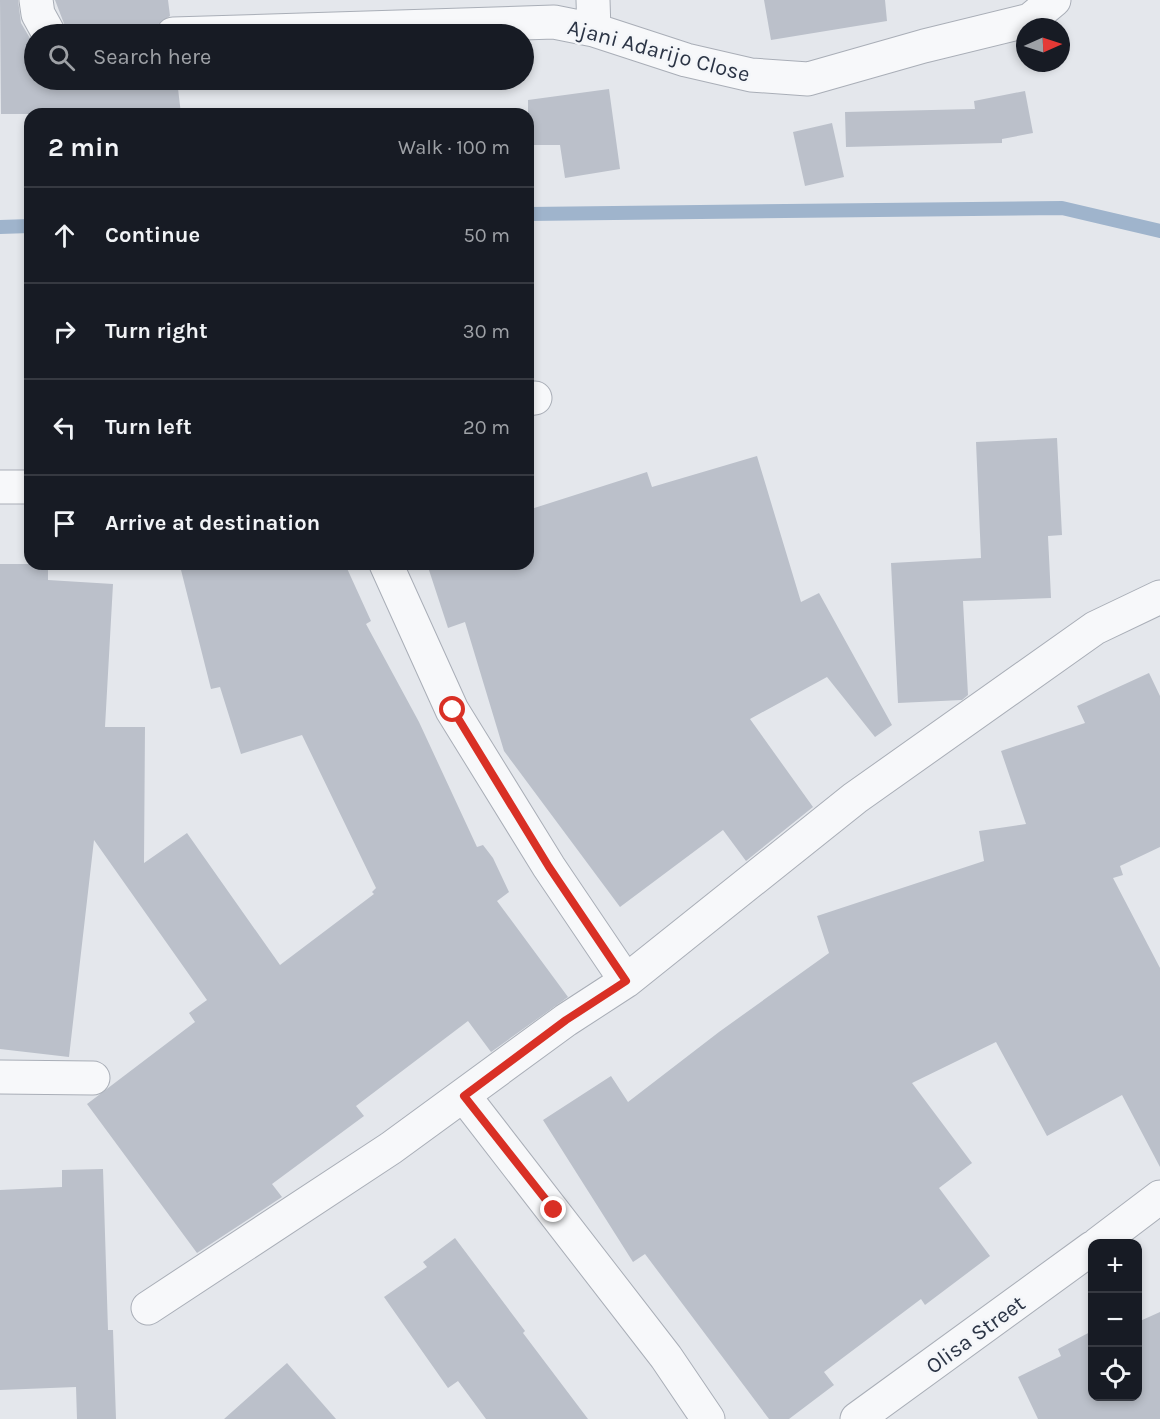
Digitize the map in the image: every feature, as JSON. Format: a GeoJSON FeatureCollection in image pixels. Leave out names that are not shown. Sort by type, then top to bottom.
{"type":"FeatureCollection","features":[{"type":"Feature","properties":{"kind":"street"},"geometry":{"type":"LineString","coordinates":[[36,0],[38,14],[44,24]]}},
{"type":"Feature","properties":{"kind":"street","name":"Ajani Adarijo Close"},"geometry":{"type":"LineString","coordinates":[[490,24],[554,22],[593,15],[686,60],[751,75],[808,79],[1042,10]]}},
{"type":"Feature","properties":{"kind":"street"},"geometry":{"type":"LineString","coordinates":[[0,487],[24,487]]}},
{"type":"Feature","properties":{"kind":"street"},"geometry":{"type":"LineString","coordinates":[[389,570],[453,710],[549,867],[626,981]]}},
{"type":"Feature","properties":{"kind":"street"},"geometry":{"type":"LineString","coordinates":[[148,1308],[464,1096],[566,1020],[626,981],[855,798],[1095,628],[1160,597]]}},
{"type":"Feature","properties":{"kind":"street"},"geometry":{"type":"LineString","coordinates":[[0,1077],[93,1078]]}},
{"type":"Feature","properties":{"kind":"street"},"geometry":{"type":"LineString","coordinates":[[464,1096],[666,1357],[708,1419]]}},
{"type":"Feature","properties":{"kind":"street"},"geometry":{"type":"LineString","coordinates":[[1105,1239],[1160,1197]]}},
{"type":"Feature","properties":{"kind":"street","name":"Olisa Street"},"geometry":{"type":"LineString","coordinates":[[857,1419],[1088,1251]]}},
{"type":"Feature","properties":{"kind":"building"},"geometry":{"type":"Polygon","coordinates":[[[0,0],[18,0],[21,23],[24,28],[24,90],[178,90],[180,108],[24,108],[24,114],[1,114],[0,0]]]}},
{"type":"Feature","properties":{"kind":"building"},"geometry":{"type":"Polygon","coordinates":[[[55,0],[168,0],[170,16],[158,24],[64,24],[55,0]]]}},
{"type":"Feature","properties":{"kind":"building"},"geometry":{"type":"Polygon","coordinates":[[[764,0],[885,0],[887,21],[771,40],[764,0]]]}},
{"type":"Feature","properties":{"kind":"building"},"geometry":{"type":"Polygon","coordinates":[[[609,89],[620,169],[565,178],[560,145],[534,145],[534,108],[528,108],[528,100],[609,89]]]}},
{"type":"Feature","properties":{"kind":"building"},"geometry":{"type":"Polygon","coordinates":[[[1025,91],[1033,133],[1002,139],[1002,143],[846,147],[845,112],[975,109],[974,101],[1025,91]]]}},
{"type":"Feature","properties":{"kind":"building"},"geometry":{"type":"Polygon","coordinates":[[[832,123],[844,177],[805,186],[793,132],[832,123]]]}},
{"type":"Feature","properties":{"kind":"building"},"geometry":{"type":"Polygon","coordinates":[[[1057,438],[1062,535],[1048,536],[1051,598],[963,601],[968,695],[962,700],[898,703],[891,563],[981,558],[976,442],[1057,438]]]}},
{"type":"Feature","properties":{"kind":"building"},"geometry":{"type":"Polygon","coordinates":[[[757,456],[801,602],[819,593],[892,725],[875,737],[827,677],[750,719],[813,807],[746,861],[723,830],[620,907],[504,751],[465,622],[448,628],[429,570],[534,570],[534,508],[647,472],[652,487],[757,456]]]}},
{"type":"Feature","properties":{"kind":"building"},"geometry":{"type":"Polygon","coordinates":[[[0,564],[24,564],[24,570],[48,570],[48,580],[113,584],[105,727],[145,727],[144,863],[187,833],[280,965],[374,894],[372,892],[376,888],[302,735],[241,754],[220,687],[211,689],[181,570],[348,570],[371,621],[366,624],[419,722],[477,847],[483,845],[493,858],[509,892],[497,901],[568,997],[491,1052],[468,1021],[356,1106],[364,1116],[272,1184],[282,1197],[197,1253],[87,1104],[195,1022],[189,1013],[207,1000],[94,840],[69,1057],[0,1049],[0,564]]]}},
{"type":"Feature","properties":{"kind":"building"},"geometry":{"type":"Polygon","coordinates":[[[1149,673],[1160,696],[1160,847],[1120,866],[1123,875],[1113,878],[1160,968],[1160,1167],[1122,1095],[1047,1136],[996,1042],[912,1083],[972,1163],[939,1188],[990,1256],[925,1305],[921,1299],[824,1372],[834,1385],[789,1419],[769,1419],[645,1254],[633,1262],[543,1120],[611,1076],[628,1102],[719,1032],[829,953],[817,916],[984,861],[979,831],[1026,824],[1001,751],[1085,723],[1077,706],[1149,673]]]}},
{"type":"Feature","properties":{"kind":"building"},"geometry":{"type":"Polygon","coordinates":[[[103,1169],[108,1330],[113,1330],[116,1419],[77,1419],[76,1387],[0,1390],[0,1190],[62,1187],[62,1170],[103,1169]]]}},
{"type":"Feature","properties":{"kind":"building"},"geometry":{"type":"Polygon","coordinates":[[[455,1238],[588,1419],[486,1419],[458,1381],[448,1388],[384,1297],[427,1267],[423,1262],[455,1238]]]}},
{"type":"Feature","properties":{"kind":"building"},"geometry":{"type":"Polygon","coordinates":[[[1160,1312],[1160,1419],[1038,1419],[1018,1377],[1061,1356],[1058,1349],[1088,1333],[1088,1401],[1142,1401],[1142,1320],[1160,1312]]]}},
{"type":"Feature","properties":{"kind":"building"},"geometry":{"type":"Polygon","coordinates":[[[287,1363],[336,1419],[224,1419],[287,1363]]]}},
{"type":"Feature","properties":{"kind":"waterway"},"geometry":{"type":"LineString","coordinates":[[534,214],[1062,208],[1160,231]]}},
{"type":"Feature","properties":{"kind":"waterway"},"geometry":{"type":"LineString","coordinates":[[0,227],[24,226]]}},
{"type":"Feature","properties":{"kind":"route"},"geometry":{"type":"LineString","coordinates":[[453,710],[549,867],[626,981],[566,1020],[464,1096],[554,1210]]}}]}
